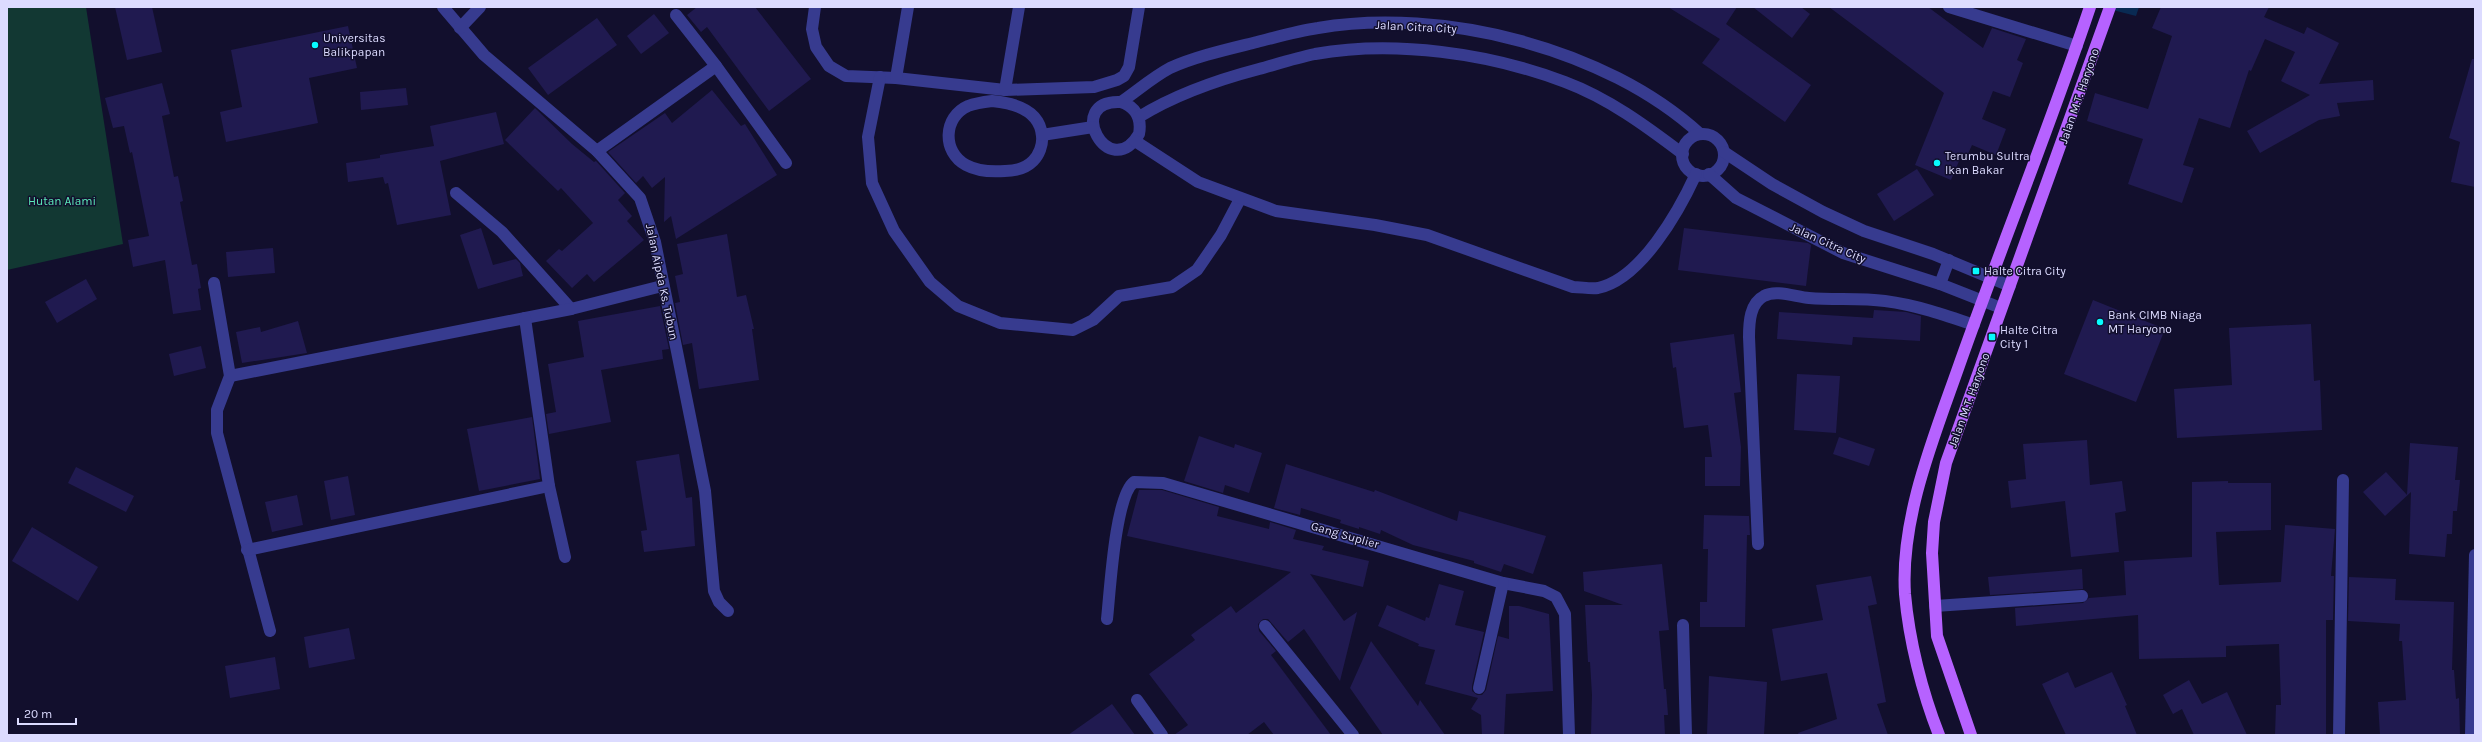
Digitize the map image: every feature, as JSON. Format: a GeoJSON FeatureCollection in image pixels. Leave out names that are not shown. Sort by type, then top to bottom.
{"type":"FeatureCollection","features":[{"type":"Feature","properties":{"kind":"main road","name":"Jalan M.T. Haryono"},"geometry":{"type":"LineString","coordinates":[[1939,735],[1924,695],[1905,593],[1907,557],[1913,505],[1930,448],[1990,277],[2038,155],[2090,7]]}},
{"type":"Feature","properties":{"kind":"main road","name":"Jalan M.T. Haryono"},"geometry":{"type":"LineString","coordinates":[[1970,735],[1937,636],[1932,553],[1934,522],[1946,463],[2110,7]]}},
{"type":"Feature","properties":{"kind":"street","name":"Jalan Aipda Ks. Tubun"},"geometry":{"type":"LineString","coordinates":[[444,7],[484,55],[597,152],[640,198],[655,242],[662,286],[705,491],[714,591],[719,602],[728,611]]}},
{"type":"Feature","properties":{"kind":"street"},"geometry":{"type":"LineString","coordinates":[[460,28],[480,7]]}},
{"type":"Feature","properties":{"kind":"street"},"geometry":{"type":"LineString","coordinates":[[815,7],[812,29],[816,47],[829,66],[846,76],[896,78],[1005,90],[1094,87],[1117,80],[1124,76],[1129,66],[1139,7]]}},
{"type":"Feature","properties":{"kind":"street"},"geometry":{"type":"LineString","coordinates":[[896,78],[908,7]]}},
{"type":"Feature","properties":{"kind":"street"},"geometry":{"type":"LineString","coordinates":[[1005,90],[1019,7]]}},
{"type":"Feature","properties":{"kind":"street"},"geometry":{"type":"LineString","coordinates":[[1949,7],[2077,46]]}},
{"type":"Feature","properties":{"kind":"street"},"geometry":{"type":"LineString","coordinates":[[676,15],[716,66],[786,162]]}},
{"type":"Feature","properties":{"kind":"street","name":"Jalan Citra City"},"geometry":{"type":"LineString","coordinates":[[1093,127],[1095,116],[1099,109],[1113,101],[1121,102],[1171,68],[1233,48],[1318,28],[1370,24],[1421,24],[1516,38],[1562,54],[1649,97],[1700,134]]}},
{"type":"Feature","properties":{"kind":"street","name":"Jalan Citra City"},"geometry":{"type":"LineString","coordinates":[[1139,117],[1168,99],[1222,80],[1315,54],[1355,50],[1410,50],[1492,59],[1566,82],[1629,115],[1683,154]]}},
{"type":"Feature","properties":{"kind":"street"},"geometry":{"type":"LineString","coordinates":[[597,152],[716,66]]}},
{"type":"Feature","properties":{"kind":"street"},"geometry":{"type":"LineString","coordinates":[[880,77],[868,137],[871,175],[872,183],[894,231],[930,282],[958,306],[1000,323],[1073,330],[1093,320],[1119,296],[1172,288],[1197,270],[1221,235],[1240,199]]}},
{"type":"Feature","properties":{"kind":"street"},"geometry":{"type":"LineString","coordinates":[[992,101],[1014,105],[1032,114],[1038,121],[1042,135],[1041,148],[1031,163],[1014,171],[1001,172],[977,168],[959,160],[949,145],[948,135],[952,122],[960,111],[977,104],[992,101]]}},
{"type":"Feature","properties":{"kind":"street"},"geometry":{"type":"LineString","coordinates":[[1042,135],[1093,127],[1098,140],[1112,148],[1120,149],[1135,141],[1139,134],[1139,117],[1129,105],[1121,102]]}},
{"type":"Feature","properties":{"kind":"street"},"geometry":{"type":"LineString","coordinates":[[1700,134],[1714,136],[1719,141],[1724,152],[1723,162],[1719,168],[1709,174],[1696,174],[1688,168],[1683,154],[1687,142],[1700,134]]}},
{"type":"Feature","properties":{"kind":"street"},"geometry":{"type":"LineString","coordinates":[[1135,141],[1198,182],[1240,199],[1276,211],[1375,224],[1427,235],[1573,287],[1597,288],[1619,280],[1633,269],[1665,227],[1696,174]]}},
{"type":"Feature","properties":{"kind":"street"},"geometry":{"type":"LineString","coordinates":[[1724,152],[1772,184],[1823,212],[1864,232],[1949,260],[2010,286]]}},
{"type":"Feature","properties":{"kind":"street","name":"Jalan Citra City"},"geometry":{"type":"LineString","coordinates":[[1709,174],[1736,198],[1843,253],[1940,284],[2001,308]]}},
{"type":"Feature","properties":{"kind":"street"},"geometry":{"type":"LineString","coordinates":[[456,193],[502,232],[571,309]]}},
{"type":"Feature","properties":{"kind":"street"},"geometry":{"type":"LineString","coordinates":[[1940,284],[1949,260]]}},
{"type":"Feature","properties":{"kind":"street"},"geometry":{"type":"LineString","coordinates":[[214,283],[230,376],[218,410],[217,433],[247,550],[270,631]]}},
{"type":"Feature","properties":{"kind":"street"},"geometry":{"type":"LineString","coordinates":[[230,376],[571,309],[662,286]]}},
{"type":"Feature","properties":{"kind":"street"},"geometry":{"type":"LineString","coordinates":[[1758,544],[1748,337],[1751,314],[1758,300],[1768,294],[1778,294],[1809,298],[1885,301],[1927,310],[1974,325]]}},
{"type":"Feature","properties":{"kind":"street"},"geometry":{"type":"LineString","coordinates":[[525,318],[549,486],[565,557]]}},
{"type":"Feature","properties":{"kind":"street","name":"Gang Suplier"},"geometry":{"type":"LineString","coordinates":[[1107,619],[1118,520],[1122,498],[1129,485],[1134,482],[1144,480],[1163,483],[1502,582],[1544,591],[1556,597],[1565,614],[1569,735]]}},
{"type":"Feature","properties":{"kind":"street"},"geometry":{"type":"LineString","coordinates":[[2339,735],[2343,480]]}},
{"type":"Feature","properties":{"kind":"street"},"geometry":{"type":"LineString","coordinates":[[247,550],[549,486]]}},
{"type":"Feature","properties":{"kind":"street"},"geometry":{"type":"LineString","coordinates":[[2471,735],[2475,555]]}},
{"type":"Feature","properties":{"kind":"street"},"geometry":{"type":"LineString","coordinates":[[1479,688],[1502,582]]}},
{"type":"Feature","properties":{"kind":"street"},"geometry":{"type":"LineString","coordinates":[[1935,606],[2082,596]]}},
{"type":"Feature","properties":{"kind":"street"},"geometry":{"type":"LineString","coordinates":[[1683,625],[1686,735]]}},
{"type":"Feature","properties":{"kind":"street"},"geometry":{"type":"LineString","coordinates":[[1265,626],[1352,735]]}},
{"type":"Feature","properties":{"kind":"street"},"geometry":{"type":"LineString","coordinates":[[1137,700],[1162,735]]}},
{"type":"Feature","properties":{"kind":"green space","name":"Hutan Alami"},"geometry":{"type":"Polygon","coordinates":[[[7,7],[86,7],[123,244],[7,270],[7,7]]]}},
{"type":"Feature","properties":{"kind":"water"},"geometry":{"type":"Polygon","coordinates":[[[2101,7],[2139,7],[2136,16],[2101,7]]]}},
{"type":"Feature","properties":{"kind":"building"},"geometry":{"type":"Polygon","coordinates":[[[115,7],[152,7],[162,52],[127,60],[115,7]]]}},
{"type":"Feature","properties":{"kind":"building"},"geometry":{"type":"Polygon","coordinates":[[[697,7],[755,7],[811,79],[769,111],[707,27],[701,32],[687,15],[697,7]]]}},
{"type":"Feature","properties":{"kind":"building"},"geometry":{"type":"Polygon","coordinates":[[[1668,7],[1737,7],[1726,24],[1811,85],[1785,122],[1702,63],[1720,39],[1668,7]]]}},
{"type":"Feature","properties":{"kind":"building"},"geometry":{"type":"Polygon","coordinates":[[[1753,7],[1801,7],[1810,14],[1792,38],[1753,7]]]}},
{"type":"Feature","properties":{"kind":"building"},"geometry":{"type":"Polygon","coordinates":[[[1829,7],[1928,7],[1983,48],[1992,28],[2026,39],[2017,60],[2023,63],[2010,97],[1993,91],[1982,119],[2006,129],[1996,155],[1972,145],[1967,156],[1962,154],[1951,180],[1915,165],[1944,93],[1829,7]]]}},
{"type":"Feature","properties":{"kind":"building"},"geometry":{"type":"Polygon","coordinates":[[[2161,7],[2269,7],[2264,17],[2304,34],[2307,27],[2339,43],[2319,84],[2373,80],[2374,100],[2337,103],[2340,116],[2319,120],[2260,153],[2247,131],[2310,95],[2281,81],[2295,52],[2265,39],[2251,71],[2249,70],[2230,128],[2199,118],[2183,165],[2194,168],[2182,203],[2128,184],[2143,139],[2087,121],[2095,93],[2148,109],[2172,36],[2152,28],[2161,7]]]}},
{"type":"Feature","properties":{"kind":"building"},"geometry":{"type":"Polygon","coordinates":[[[654,14],[669,33],[641,54],[627,36],[654,14]]]}},
{"type":"Feature","properties":{"kind":"building"},"geometry":{"type":"Polygon","coordinates":[[[597,18],[617,45],[548,95],[528,68],[597,18]]]}},
{"type":"Feature","properties":{"kind":"building"},"geometry":{"type":"Polygon","coordinates":[[[348,26],[357,68],[309,78],[318,123],[226,142],[220,112],[242,107],[231,50],[348,26]]]}},
{"type":"Feature","properties":{"kind":"building"},"geometry":{"type":"Polygon","coordinates":[[[2472,59],[2475,59],[2475,187],[2451,182],[2460,142],[2449,138],[2472,59]]]}},
{"type":"Feature","properties":{"kind":"building"},"geometry":{"type":"Polygon","coordinates":[[[162,83],[170,114],[162,116],[174,177],[178,176],[183,201],[180,202],[192,265],[197,264],[201,288],[198,289],[201,310],[173,314],[165,260],[133,267],[128,240],[149,236],[132,152],[130,153],[124,126],[113,128],[105,98],[162,83]]]}},
{"type":"Feature","properties":{"kind":"building"},"geometry":{"type":"Polygon","coordinates":[[[406,88],[408,105],[361,110],[360,92],[406,88]]]}},
{"type":"Feature","properties":{"kind":"building"},"geometry":{"type":"Polygon","coordinates":[[[712,90],[741,126],[745,124],[777,175],[676,239],[671,216],[664,222],[665,177],[652,188],[643,176],[636,183],[608,152],[665,113],[672,123],[712,90]]]}},
{"type":"Feature","properties":{"kind":"building"},"geometry":{"type":"Polygon","coordinates":[[[535,108],[572,144],[594,162],[596,161],[625,193],[618,200],[632,216],[627,221],[644,240],[594,282],[587,274],[572,288],[546,261],[559,249],[562,251],[593,223],[561,188],[558,191],[505,140],[535,108]]]}},
{"type":"Feature","properties":{"kind":"building"},"geometry":{"type":"Polygon","coordinates":[[[496,112],[504,144],[440,161],[451,215],[397,225],[388,183],[385,184],[383,177],[348,182],[346,163],[380,158],[380,155],[434,146],[430,126],[496,112]]]}},
{"type":"Feature","properties":{"kind":"building"},"geometry":{"type":"Polygon","coordinates":[[[1917,169],[1934,195],[1894,221],[1877,194],[1917,169]]]}},
{"type":"Feature","properties":{"kind":"building"},"geometry":{"type":"Polygon","coordinates":[[[481,228],[493,265],[516,259],[520,263],[523,276],[478,289],[460,235],[481,228]]]}},
{"type":"Feature","properties":{"kind":"building"},"geometry":{"type":"Polygon","coordinates":[[[1684,228],[1808,243],[1811,245],[1806,286],[1678,270],[1684,228]]]}},
{"type":"Feature","properties":{"kind":"building"},"geometry":{"type":"Polygon","coordinates":[[[727,234],[737,297],[746,295],[754,329],[752,329],[759,380],[699,389],[692,343],[683,345],[675,303],[680,302],[675,276],[683,274],[677,244],[727,234]]]}},
{"type":"Feature","properties":{"kind":"building"},"geometry":{"type":"Polygon","coordinates":[[[273,248],[275,273],[228,277],[226,252],[273,248]]]}},
{"type":"Feature","properties":{"kind":"building"},"geometry":{"type":"Polygon","coordinates":[[[86,279],[97,299],[57,323],[45,302],[86,279]]]}},
{"type":"Feature","properties":{"kind":"building"},"geometry":{"type":"Polygon","coordinates":[[[2093,300],[2165,329],[2136,402],[2064,374],[2093,300]]]}},
{"type":"Feature","properties":{"kind":"building"},"geometry":{"type":"Polygon","coordinates":[[[660,306],[669,349],[662,350],[663,359],[601,370],[611,422],[549,434],[546,414],[556,412],[548,364],[584,357],[578,321],[660,306]]]}},
{"type":"Feature","properties":{"kind":"building"},"geometry":{"type":"Polygon","coordinates":[[[1874,310],[1906,312],[1921,316],[1920,341],[1853,337],[1852,345],[1777,339],[1779,312],[1873,318],[1874,310]]]}},
{"type":"Feature","properties":{"kind":"building"},"geometry":{"type":"Polygon","coordinates":[[[298,321],[307,353],[242,363],[236,332],[260,327],[261,332],[298,321]]]}},
{"type":"Feature","properties":{"kind":"building"},"geometry":{"type":"Polygon","coordinates":[[[2311,324],[2314,381],[2320,380],[2322,430],[2177,438],[2174,389],[2232,385],[2229,328],[2311,324]]]}},
{"type":"Feature","properties":{"kind":"building"},"geometry":{"type":"Polygon","coordinates":[[[1734,334],[1741,392],[1734,393],[1741,447],[1740,486],[1705,486],[1705,457],[1712,457],[1708,425],[1684,428],[1676,367],[1673,368],[1670,343],[1734,334]]]}},
{"type":"Feature","properties":{"kind":"building"},"geometry":{"type":"Polygon","coordinates":[[[201,346],[206,368],[174,376],[169,354],[201,346]]]}},
{"type":"Feature","properties":{"kind":"building"},"geometry":{"type":"Polygon","coordinates":[[[1797,374],[1840,376],[1836,433],[1794,430],[1797,374]]]}},
{"type":"Feature","properties":{"kind":"building"},"geometry":{"type":"Polygon","coordinates":[[[532,417],[540,479],[479,491],[467,429],[532,417]]]}},
{"type":"Feature","properties":{"kind":"building"},"geometry":{"type":"Polygon","coordinates":[[[1199,436],[1234,448],[1235,444],[1262,453],[1249,493],[1225,485],[1223,493],[1184,481],[1199,436]]]}},
{"type":"Feature","properties":{"kind":"building"},"geometry":{"type":"Polygon","coordinates":[[[1839,437],[1875,449],[1869,466],[1833,454],[1839,437]]]}},
{"type":"Feature","properties":{"kind":"building"},"geometry":{"type":"Polygon","coordinates":[[[2087,440],[2090,485],[2122,481],[2126,511],[2115,513],[2119,552],[2071,557],[2065,501],[2011,508],[2008,481],[2026,479],[2023,444],[2087,440]]]}},
{"type":"Feature","properties":{"kind":"building"},"geometry":{"type":"Polygon","coordinates":[[[2410,443],[2458,447],[2455,480],[2460,480],[2457,511],[2453,511],[2452,534],[2447,534],[2445,557],[2409,554],[2411,492],[2385,516],[2363,492],[2386,472],[2407,495],[2410,443]]]}},
{"type":"Feature","properties":{"kind":"building"},"geometry":{"type":"Polygon","coordinates":[[[679,454],[686,498],[692,497],[695,546],[644,552],[641,531],[647,530],[636,461],[679,454]]]}},
{"type":"Feature","properties":{"kind":"building"},"geometry":{"type":"Polygon","coordinates":[[[1286,464],[1374,492],[1375,490],[1457,521],[1459,511],[1546,536],[1533,574],[1504,564],[1501,572],[1474,563],[1474,561],[1413,545],[1381,530],[1380,534],[1359,527],[1359,529],[1340,523],[1341,520],[1301,508],[1300,515],[1274,508],[1286,464]]]}},
{"type":"Feature","properties":{"kind":"building"},"geometry":{"type":"Polygon","coordinates":[[[76,467],[134,496],[126,512],[68,483],[76,467]]]}},
{"type":"Feature","properties":{"kind":"building"},"geometry":{"type":"Polygon","coordinates":[[[348,476],[355,515],[331,520],[324,481],[348,476]]]}},
{"type":"Feature","properties":{"kind":"building"},"geometry":{"type":"Polygon","coordinates":[[[2228,481],[2228,483],[2271,483],[2271,530],[2216,532],[2219,585],[2281,582],[2285,525],[2335,529],[2331,576],[2334,576],[2333,620],[2326,620],[2326,735],[2275,735],[2276,705],[2281,705],[2279,644],[2226,646],[2226,657],[2139,659],[2138,615],[2016,626],[2015,608],[2083,603],[2089,598],[2126,595],[2124,561],[2192,557],[2192,482],[2228,481]]]}},
{"type":"Feature","properties":{"kind":"building"},"geometry":{"type":"Polygon","coordinates":[[[1139,490],[1162,490],[1219,507],[1217,516],[1269,529],[1270,522],[1296,530],[1293,539],[1324,546],[1322,550],[1369,561],[1363,587],[1310,574],[1344,621],[1357,612],[1340,681],[1304,629],[1288,642],[1268,619],[1263,619],[1258,624],[1259,631],[1276,651],[1271,655],[1331,735],[1274,735],[1264,722],[1247,735],[1174,735],[1188,725],[1149,674],[1195,640],[1191,635],[1231,606],[1236,613],[1291,572],[1127,536],[1139,490]]]}},
{"type":"Feature","properties":{"kind":"building"},"geometry":{"type":"Polygon","coordinates":[[[297,495],[303,525],[272,532],[265,502],[297,495]]]}},
{"type":"Feature","properties":{"kind":"building"},"geometry":{"type":"Polygon","coordinates":[[[1704,515],[1749,516],[1750,535],[1747,535],[1745,627],[1700,627],[1700,602],[1707,602],[1708,549],[1703,549],[1704,515]]]}},
{"type":"Feature","properties":{"kind":"building"},"geometry":{"type":"Polygon","coordinates":[[[32,527],[98,567],[78,601],[12,561],[32,527]]]}},
{"type":"Feature","properties":{"kind":"building"},"geometry":{"type":"Polygon","coordinates":[[[1662,564],[1669,630],[1659,631],[1664,689],[1666,689],[1668,715],[1664,715],[1665,735],[1591,735],[1592,695],[1590,662],[1588,662],[1585,605],[1623,605],[1584,591],[1583,572],[1662,564]]]}},
{"type":"Feature","properties":{"kind":"building"},"geometry":{"type":"Polygon","coordinates":[[[2082,569],[2083,589],[1990,595],[1988,577],[2082,569]]]}},
{"type":"Feature","properties":{"kind":"building"},"geometry":{"type":"Polygon","coordinates":[[[1871,576],[1877,604],[1868,606],[1886,702],[1877,704],[1888,735],[1799,735],[1798,733],[1837,719],[1827,673],[1781,681],[1772,629],[1823,620],[1816,585],[1871,576]]]}},
{"type":"Feature","properties":{"kind":"building"},"geometry":{"type":"Polygon","coordinates":[[[2349,577],[2396,579],[2395,600],[2454,602],[2452,670],[2454,670],[2456,699],[2459,698],[2460,735],[2380,735],[2378,702],[2406,700],[2402,641],[2399,641],[2400,624],[2348,621],[2349,577]]]}},
{"type":"Feature","properties":{"kind":"building"},"geometry":{"type":"Polygon","coordinates":[[[1439,584],[1464,591],[1455,625],[1484,632],[1472,686],[1472,691],[1477,695],[1482,695],[1486,690],[1498,636],[1509,639],[1509,606],[1519,606],[1549,614],[1553,691],[1506,694],[1504,735],[1482,735],[1481,715],[1471,709],[1478,698],[1425,684],[1435,650],[1418,646],[1419,644],[1378,626],[1387,605],[1425,621],[1426,617],[1429,618],[1439,584]]]}},
{"type":"Feature","properties":{"kind":"building"},"geometry":{"type":"Polygon","coordinates":[[[349,628],[355,659],[309,668],[304,637],[349,628]]]}},
{"type":"Feature","properties":{"kind":"building"},"geometry":{"type":"Polygon","coordinates":[[[1371,641],[1418,706],[1420,700],[1445,735],[1383,735],[1350,688],[1371,641]]]}},
{"type":"Feature","properties":{"kind":"building"},"geometry":{"type":"Polygon","coordinates":[[[275,657],[280,689],[230,698],[225,666],[275,657]]]}},
{"type":"Feature","properties":{"kind":"building"},"geometry":{"type":"Polygon","coordinates":[[[2068,672],[2075,688],[2112,672],[2127,705],[2125,706],[2137,735],[2066,735],[2042,684],[2068,672]]]}},
{"type":"Feature","properties":{"kind":"building"},"geometry":{"type":"Polygon","coordinates":[[[1709,676],[1767,682],[1764,735],[1707,735],[1709,676]]]}},
{"type":"Feature","properties":{"kind":"building"},"geometry":{"type":"Polygon","coordinates":[[[2189,680],[2202,704],[2227,692],[2247,735],[2194,735],[2182,709],[2173,714],[2163,695],[2189,680]]]}},
{"type":"Feature","properties":{"kind":"building"},"geometry":{"type":"Polygon","coordinates":[[[1112,704],[1135,735],[1068,735],[1112,704]]]}},
{"type":"Feature","properties":{"kind":"place","name":"Universitas Balikpapan"},"geometry":{"type":"Point","coordinates":[315,45]}},
{"type":"Feature","properties":{"kind":"place","name":"Terumbu Sultra Ikan Bakar"},"geometry":{"type":"Point","coordinates":[1937,163]}},
{"type":"Feature","properties":{"kind":"place","name":"Halte Citra City"},"geometry":{"type":"Point","coordinates":[1976,271]}},
{"type":"Feature","properties":{"kind":"place","name":"Bank CIMB Niaga MT Haryono"},"geometry":{"type":"Point","coordinates":[2100,322]}},
{"type":"Feature","properties":{"kind":"place","name":"Halte Citra City 1"},"geometry":{"type":"Point","coordinates":[1992,337]}}]}
